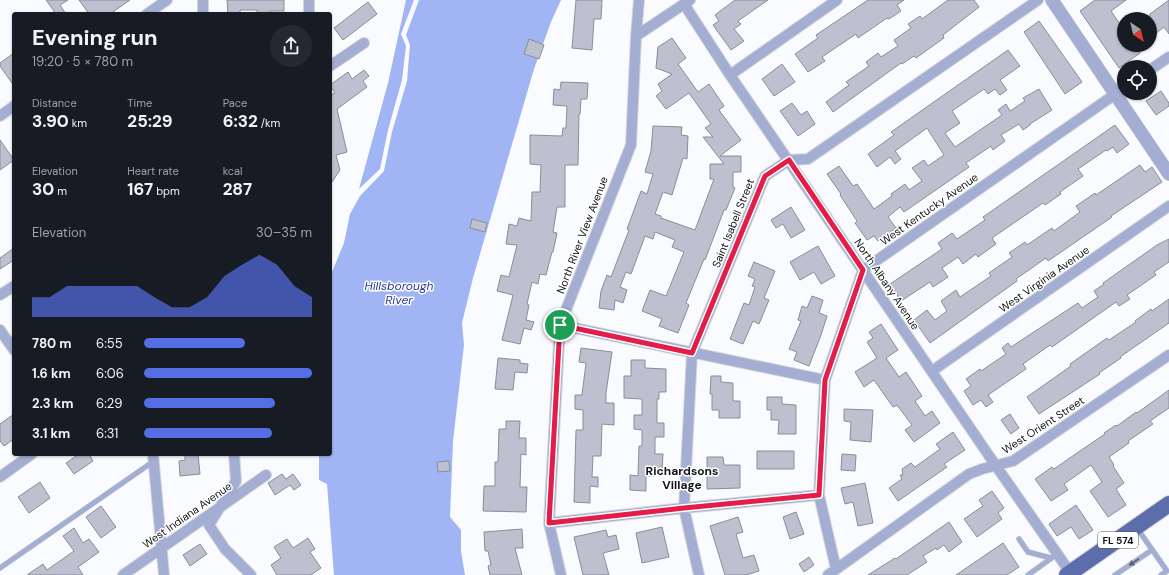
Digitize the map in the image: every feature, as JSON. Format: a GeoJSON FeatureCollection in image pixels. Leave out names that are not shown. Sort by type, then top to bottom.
{"type":"FeatureCollection","features":[{"type":"Feature","properties":{"kind":"main road","name":"FL 574"},"geometry":{"type":"LineString","coordinates":[[1070,574],[1169,504]]}},
{"type":"Feature","properties":{"kind":"street"},"geometry":{"type":"LineString","coordinates":[[150,12],[167,0]]}},
{"type":"Feature","properties":{"kind":"street"},"geometry":{"type":"LineString","coordinates":[[203,0],[203,12]]}},
{"type":"Feature","properties":{"kind":"street"},"geometry":{"type":"LineString","coordinates":[[309,0],[309,12]]}},
{"type":"Feature","properties":{"kind":"street","name":"North River View Avenue"},"geometry":{"type":"LineString","coordinates":[[561,575],[549,523],[560,325],[631,145],[639,0]]}},
{"type":"Feature","properties":{"kind":"street"},"geometry":{"type":"LineString","coordinates":[[730,75],[837,0]]}},
{"type":"Feature","properties":{"kind":"street","name":"Saint Isabell Street"},"geometry":{"type":"LineString","coordinates":[[699,575],[684,508],[692,353],[765,176],[789,160],[808,159],[1038,0]]}},
{"type":"Feature","properties":{"kind":"street"},"geometry":{"type":"LineString","coordinates":[[1052,0],[1117,87]]}},
{"type":"Feature","properties":{"kind":"street"},"geometry":{"type":"LineString","coordinates":[[636,36],[687,2]]}},
{"type":"Feature","properties":{"kind":"street","name":"North Albany Avenue"},"geometry":{"type":"LineString","coordinates":[[687,2],[730,75],[996,466],[1054,556],[1070,574]]}},
{"type":"Feature","properties":{"kind":"street"},"geometry":{"type":"LineString","coordinates":[[332,65],[364,43]]}},
{"type":"Feature","properties":{"kind":"street"},"geometry":{"type":"LineString","coordinates":[[1157,65],[1169,57]]}},
{"type":"Feature","properties":{"kind":"street","name":"West Kentucky Avenue"},"geometry":{"type":"LineString","coordinates":[[863,270],[1117,93]]}},
{"type":"Feature","properties":{"kind":"street"},"geometry":{"type":"LineString","coordinates":[[1125,100],[1169,174]]}},
{"type":"Feature","properties":{"kind":"street"},"geometry":{"type":"LineString","coordinates":[[0,116],[12,107]]}},
{"type":"Feature","properties":{"kind":"street","name":"West Virginia Avenue"},"geometry":{"type":"LineString","coordinates":[[932,371],[1169,206]]}},
{"type":"Feature","properties":{"kind":"street"},"geometry":{"type":"LineString","coordinates":[[832,572],[819,495],[825,380],[863,270]]}},
{"type":"Feature","properties":{"kind":"street"},"geometry":{"type":"LineString","coordinates":[[0,295],[12,287]]}},
{"type":"Feature","properties":{"kind":"street"},"geometry":{"type":"LineString","coordinates":[[560,325],[825,380]]}},
{"type":"Feature","properties":{"kind":"street"},"geometry":{"type":"LineString","coordinates":[[0,330],[12,347]]}},
{"type":"Feature","properties":{"kind":"street","name":"West Orient Street"},"geometry":{"type":"LineString","coordinates":[[832,572],[969,474],[982,469],[1013,462],[1169,354]]}},
{"type":"Feature","properties":{"kind":"street"},"geometry":{"type":"LineString","coordinates":[[0,477],[29,456]]}},
{"type":"Feature","properties":{"kind":"street"},"geometry":{"type":"LineString","coordinates":[[234,456],[236,481],[209,525],[226,549],[251,575]]}},
{"type":"Feature","properties":{"kind":"street"},"geometry":{"type":"LineString","coordinates":[[154,458],[164,575]]}},
{"type":"Feature","properties":{"kind":"street","name":"West Indiana Avenue"},"geometry":{"type":"LineString","coordinates":[[123,575],[266,475]]}},
{"type":"Feature","properties":{"kind":"street"},"geometry":{"type":"LineString","coordinates":[[549,523],[819,495]]}},
{"type":"Feature","properties":{"kind":"lane"},"geometry":{"type":"LineString","coordinates":[[0,568],[154,458]]}},
{"type":"Feature","properties":{"kind":"lane"},"geometry":{"type":"LineString","coordinates":[[1136,527],[1167,571],[1161,575]]}},
{"type":"Feature","properties":{"kind":"lane"},"geometry":{"type":"LineString","coordinates":[[1019,540],[1028,552],[1054,556]]}},
{"type":"Feature","properties":{"kind":"lane"},"geometry":{"type":"LineString","coordinates":[[1115,575],[1152,550]]}},
{"type":"Feature","properties":{"kind":"lane"},"geometry":{"type":"LineString","coordinates":[[1028,575],[1054,556]]}},
{"type":"Feature","properties":{"kind":"water"},"geometry":{"type":"Polygon","coordinates":[[[406,0],[414,0],[401,34],[406,46],[402,80],[388,130],[380,169],[359,189],[388,83],[406,0]]]}},
{"type":"Feature","properties":{"kind":"water","name":"Hillsborough River"},"geometry":{"type":"Polygon","coordinates":[[[419,0],[561,0],[551,22],[534,69],[473,278],[462,323],[464,345],[453,441],[450,517],[461,530],[461,551],[465,575],[334,575],[327,484],[319,480],[319,456],[332,456],[332,272],[344,243],[350,214],[360,196],[384,171],[392,132],[407,81],[410,45],[406,35],[419,0]]]}},
{"type":"Feature","properties":{"kind":"building"},"geometry":{"type":"Polygon","coordinates":[[[46,0],[68,0],[60,5],[65,12],[55,12],[46,0]]]}},
{"type":"Feature","properties":{"kind":"building"},"geometry":{"type":"Polygon","coordinates":[[[79,0],[130,0],[113,12],[88,12],[79,0]]]}},
{"type":"Feature","properties":{"kind":"building"},"geometry":{"type":"Polygon","coordinates":[[[227,0],[284,0],[284,11],[257,12],[257,10],[240,10],[240,12],[228,12],[227,0]]]}},
{"type":"Feature","properties":{"kind":"building"},"geometry":{"type":"Polygon","coordinates":[[[576,0],[602,0],[601,19],[594,19],[592,50],[572,48],[576,0]]]}},
{"type":"Feature","properties":{"kind":"building"},"geometry":{"type":"Polygon","coordinates":[[[735,0],[768,0],[738,21],[741,24],[734,29],[744,41],[731,50],[713,25],[719,21],[715,15],[735,0]]]}},
{"type":"Feature","properties":{"kind":"building"},"geometry":{"type":"Polygon","coordinates":[[[868,0],[904,0],[897,5],[901,11],[889,19],[887,18],[858,38],[856,34],[822,57],[825,61],[808,72],[795,54],[818,38],[816,35],[868,0]]]}},
{"type":"Feature","properties":{"kind":"building"},"geometry":{"type":"Polygon","coordinates":[[[948,0],[974,0],[979,7],[943,35],[944,38],[916,58],[914,56],[902,64],[901,63],[833,112],[826,102],[849,85],[846,82],[869,66],[866,62],[878,53],[881,57],[898,46],[894,40],[911,28],[908,24],[920,16],[922,19],[948,0]]]}},
{"type":"Feature","properties":{"kind":"building"},"geometry":{"type":"Polygon","coordinates":[[[1095,0],[1126,0],[1111,11],[1117,20],[1117,52],[1140,53],[1130,60],[1117,60],[1117,65],[1080,11],[1095,0]]]}},
{"type":"Feature","properties":{"kind":"building"},"geometry":{"type":"Polygon","coordinates":[[[1169,0],[1169,34],[1164,27],[1157,32],[1157,12],[1153,12],[1169,0]]]}},
{"type":"Feature","properties":{"kind":"building"},"geometry":{"type":"Polygon","coordinates":[[[368,2],[377,14],[343,40],[334,28],[368,2]]]}},
{"type":"Feature","properties":{"kind":"building"},"geometry":{"type":"Polygon","coordinates":[[[1039,21],[1082,82],[1065,94],[1024,32],[1039,21]]]}},
{"type":"Feature","properties":{"kind":"building"},"geometry":{"type":"Polygon","coordinates":[[[672,38],[686,58],[678,64],[698,92],[709,84],[724,106],[719,110],[741,140],[720,156],[741,156],[741,172],[733,172],[733,187],[735,188],[726,210],[724,210],[705,260],[704,259],[686,303],[689,305],[678,333],[659,326],[662,319],[642,311],[650,290],[666,296],[684,252],[672,247],[675,240],[655,232],[653,239],[645,236],[631,274],[626,272],[620,287],[627,290],[623,303],[615,300],[614,310],[599,308],[601,291],[607,275],[611,277],[629,230],[627,229],[641,191],[647,194],[653,174],[645,172],[651,151],[653,126],[682,127],[681,135],[688,136],[687,159],[683,158],[672,195],[663,192],[655,214],[661,216],[661,218],[695,230],[714,179],[710,179],[710,164],[724,164],[703,137],[713,137],[705,128],[711,124],[689,93],[666,109],[656,96],[662,91],[658,84],[672,74],[656,68],[658,47],[672,38]]]}},
{"type":"Feature","properties":{"kind":"building"},"geometry":{"type":"Polygon","coordinates":[[[529,39],[544,45],[539,59],[524,54],[529,39]]]}},
{"type":"Feature","properties":{"kind":"building"},"geometry":{"type":"Polygon","coordinates":[[[1008,50],[1020,66],[1000,80],[1007,90],[1000,95],[995,89],[988,94],[984,89],[952,111],[960,123],[945,133],[955,147],[1002,115],[998,110],[1006,104],[1010,111],[1025,101],[1023,98],[1039,89],[1052,110],[1023,130],[1019,124],[1001,135],[1005,141],[993,150],[991,146],[966,163],[969,167],[904,212],[900,207],[888,217],[896,228],[878,241],[874,236],[867,240],[855,223],[857,221],[840,195],[841,194],[827,174],[839,166],[853,186],[857,184],[874,209],[905,184],[909,190],[922,181],[912,168],[924,160],[928,166],[944,155],[927,128],[895,151],[901,159],[895,164],[890,157],[877,167],[868,154],[894,135],[891,132],[1008,50]]]}},
{"type":"Feature","properties":{"kind":"building"},"geometry":{"type":"Polygon","coordinates":[[[12,54],[12,83],[0,66],[0,63],[12,54]]]}},
{"type":"Feature","properties":{"kind":"building"},"geometry":{"type":"Polygon","coordinates":[[[782,64],[795,82],[774,96],[762,79],[782,64]]]}},
{"type":"Feature","properties":{"kind":"building"},"geometry":{"type":"Polygon","coordinates":[[[364,70],[369,76],[363,81],[367,87],[337,109],[347,152],[336,155],[340,170],[332,182],[332,94],[335,93],[332,88],[332,84],[348,72],[352,79],[364,70]]]}},
{"type":"Feature","properties":{"kind":"building"},"geometry":{"type":"Polygon","coordinates":[[[561,82],[588,83],[587,99],[581,99],[579,114],[578,165],[565,165],[565,207],[557,207],[553,232],[557,233],[546,275],[540,274],[538,284],[532,282],[527,304],[529,305],[526,320],[534,322],[531,330],[524,328],[520,344],[502,340],[513,295],[497,291],[501,275],[509,277],[517,245],[506,244],[509,224],[517,226],[519,218],[531,221],[532,192],[540,192],[541,165],[530,164],[530,135],[562,136],[563,128],[566,128],[567,106],[553,105],[554,89],[560,90],[561,82]]]}},
{"type":"Feature","properties":{"kind":"building"},"geometry":{"type":"Polygon","coordinates":[[[1161,91],[1169,103],[1169,106],[1156,115],[1146,101],[1157,100],[1157,94],[1161,91]]]}},
{"type":"Feature","properties":{"kind":"building"},"geometry":{"type":"Polygon","coordinates":[[[792,103],[801,115],[807,111],[815,124],[798,136],[780,111],[792,103]]]}},
{"type":"Feature","properties":{"kind":"building"},"geometry":{"type":"Polygon","coordinates":[[[1115,125],[1129,144],[1117,153],[1113,147],[1107,151],[1106,150],[1078,169],[1083,176],[1060,192],[1061,194],[1045,205],[1043,203],[992,238],[996,244],[978,257],[976,254],[963,264],[958,257],[942,268],[948,277],[933,287],[930,282],[901,301],[890,284],[942,249],[938,243],[952,233],[957,239],[985,220],[983,217],[1115,125]]]}},
{"type":"Feature","properties":{"kind":"building"},"geometry":{"type":"Polygon","coordinates":[[[0,140],[12,157],[12,161],[0,170],[0,140]]]}},
{"type":"Feature","properties":{"kind":"building"},"geometry":{"type":"Polygon","coordinates":[[[1140,165],[1145,172],[1152,167],[1162,182],[1048,261],[1046,258],[1016,279],[1017,281],[930,343],[914,320],[927,310],[935,320],[947,311],[941,301],[956,290],[960,297],[991,276],[989,273],[1012,257],[1009,253],[1025,242],[1027,245],[1052,228],[1054,231],[1080,212],[1076,206],[1095,193],[1096,195],[1140,165]]]}},
{"type":"Feature","properties":{"kind":"building"},"geometry":{"type":"Polygon","coordinates":[[[791,207],[805,230],[791,238],[783,224],[776,228],[771,220],[791,207]]]}},
{"type":"Feature","properties":{"kind":"building"},"geometry":{"type":"Polygon","coordinates":[[[472,219],[487,223],[485,232],[470,228],[472,219]]]}},
{"type":"Feature","properties":{"kind":"building"},"geometry":{"type":"Polygon","coordinates":[[[1169,239],[1169,262],[1154,272],[1156,275],[1127,295],[1130,299],[1119,306],[1116,302],[1052,347],[1050,345],[1023,364],[1026,369],[988,395],[993,402],[986,407],[981,400],[973,405],[964,391],[971,386],[966,379],[1006,354],[1002,348],[1008,343],[1011,347],[1078,303],[1082,308],[1098,297],[1094,291],[1104,284],[1103,283],[1157,245],[1169,239]]]}},
{"type":"Feature","properties":{"kind":"building"},"geometry":{"type":"Polygon","coordinates":[[[818,246],[835,276],[821,284],[814,272],[800,280],[790,262],[818,246]]]}},
{"type":"Feature","properties":{"kind":"building"},"geometry":{"type":"Polygon","coordinates":[[[12,249],[12,261],[0,269],[0,258],[12,249]]]}},
{"type":"Feature","properties":{"kind":"building"},"geometry":{"type":"Polygon","coordinates":[[[754,262],[775,271],[764,298],[769,300],[759,324],[753,321],[743,344],[730,339],[744,303],[749,305],[755,287],[752,286],[755,279],[748,276],[754,262]]]}},
{"type":"Feature","properties":{"kind":"building"},"geometry":{"type":"Polygon","coordinates":[[[812,296],[823,300],[819,313],[827,316],[809,366],[794,360],[797,352],[789,349],[801,321],[798,320],[802,306],[807,308],[812,296]]]}},
{"type":"Feature","properties":{"kind":"building"},"geometry":{"type":"Polygon","coordinates":[[[1169,299],[1169,323],[1120,357],[1121,358],[1099,373],[1100,374],[1039,414],[1027,397],[1107,338],[1109,340],[1136,322],[1135,321],[1151,309],[1152,311],[1169,299]]]}},
{"type":"Feature","properties":{"kind":"building"},"geometry":{"type":"Polygon","coordinates":[[[881,324],[898,350],[886,358],[899,377],[906,372],[922,396],[915,401],[925,416],[932,411],[940,423],[914,442],[905,430],[912,425],[897,405],[893,407],[874,380],[864,387],[855,372],[877,358],[867,342],[873,338],[869,332],[881,324]]]}},
{"type":"Feature","properties":{"kind":"building"},"geometry":{"type":"Polygon","coordinates":[[[581,348],[612,352],[606,403],[614,403],[614,425],[602,424],[601,456],[593,456],[592,477],[598,477],[598,487],[590,486],[590,503],[574,502],[576,430],[583,430],[583,410],[575,409],[575,395],[582,395],[586,363],[579,362],[581,348]]]}},
{"type":"Feature","properties":{"kind":"building"},"geometry":{"type":"Polygon","coordinates":[[[498,358],[520,360],[520,363],[528,364],[527,373],[515,372],[513,390],[495,389],[498,358]]]}},
{"type":"Feature","properties":{"kind":"building"},"geometry":{"type":"Polygon","coordinates":[[[631,360],[645,360],[645,368],[666,369],[666,392],[659,392],[659,399],[657,399],[657,423],[664,423],[664,437],[655,437],[655,454],[663,454],[662,469],[654,468],[654,476],[646,476],[646,491],[630,490],[630,475],[638,476],[639,446],[642,446],[642,430],[634,429],[634,415],[642,415],[642,399],[624,398],[624,376],[631,376],[631,360]]]}},
{"type":"Feature","properties":{"kind":"building"},"geometry":{"type":"Polygon","coordinates":[[[711,376],[721,376],[721,382],[733,383],[733,401],[740,401],[740,418],[719,418],[719,410],[712,410],[712,394],[710,394],[711,376]]]}},
{"type":"Feature","properties":{"kind":"building"},"geometry":{"type":"Polygon","coordinates":[[[1169,390],[1169,408],[1150,421],[1153,424],[1128,441],[1129,443],[1109,457],[1124,483],[1116,489],[1126,505],[1108,517],[1090,491],[1102,482],[1091,465],[1064,484],[1068,490],[1051,501],[1035,479],[1052,467],[1054,469],[1105,434],[1104,433],[1116,425],[1117,426],[1136,412],[1137,413],[1169,390]]]}},
{"type":"Feature","properties":{"kind":"building"},"geometry":{"type":"Polygon","coordinates":[[[767,397],[782,397],[782,404],[796,405],[796,434],[778,434],[779,420],[771,420],[771,410],[767,410],[767,397]]]}},
{"type":"Feature","properties":{"kind":"building"},"geometry":{"type":"Polygon","coordinates":[[[844,409],[873,410],[871,442],[850,440],[851,422],[844,421],[844,409]]]}},
{"type":"Feature","properties":{"kind":"building"},"geometry":{"type":"Polygon","coordinates":[[[1010,414],[1019,428],[1011,434],[1001,420],[1010,414]]]}},
{"type":"Feature","properties":{"kind":"building"},"geometry":{"type":"Polygon","coordinates":[[[12,415],[12,440],[4,446],[0,441],[0,424],[12,415]]]}},
{"type":"Feature","properties":{"kind":"building"},"geometry":{"type":"Polygon","coordinates":[[[506,421],[520,421],[519,438],[526,438],[526,455],[521,454],[520,487],[527,487],[526,512],[483,511],[484,486],[495,486],[495,462],[498,462],[499,429],[506,429],[506,421]]]}},
{"type":"Feature","properties":{"kind":"building"},"geometry":{"type":"Polygon","coordinates":[[[953,432],[965,450],[944,464],[947,467],[898,501],[889,488],[902,479],[900,475],[903,475],[902,469],[911,463],[915,467],[940,449],[936,444],[953,432]]]}},
{"type":"Feature","properties":{"kind":"building"},"geometry":{"type":"Polygon","coordinates":[[[757,451],[794,451],[794,469],[757,469],[757,451]]]}},
{"type":"Feature","properties":{"kind":"building"},"geometry":{"type":"Polygon","coordinates":[[[842,454],[856,455],[855,471],[841,470],[842,454]]]}},
{"type":"Feature","properties":{"kind":"building"},"geometry":{"type":"Polygon","coordinates":[[[76,456],[90,456],[93,461],[74,474],[66,463],[76,456]]]}},
{"type":"Feature","properties":{"kind":"building"},"geometry":{"type":"Polygon","coordinates":[[[185,456],[198,456],[200,474],[180,476],[179,461],[185,460],[185,456]]]}},
{"type":"Feature","properties":{"kind":"building"},"geometry":{"type":"Polygon","coordinates":[[[707,457],[723,457],[724,465],[740,465],[740,488],[707,489],[707,457]]]}},
{"type":"Feature","properties":{"kind":"building"},"geometry":{"type":"Polygon","coordinates":[[[449,461],[450,471],[438,472],[437,462],[449,461]]]}},
{"type":"Feature","properties":{"kind":"building"},"geometry":{"type":"Polygon","coordinates":[[[282,474],[286,479],[293,474],[301,485],[294,490],[290,485],[275,495],[268,483],[282,474]]]}},
{"type":"Feature","properties":{"kind":"building"},"geometry":{"type":"Polygon","coordinates":[[[40,482],[50,498],[29,513],[18,497],[40,482]]]}},
{"type":"Feature","properties":{"kind":"building"},"geometry":{"type":"Polygon","coordinates":[[[865,483],[873,523],[858,526],[853,502],[845,504],[841,488],[865,483]]]}},
{"type":"Feature","properties":{"kind":"building"},"geometry":{"type":"Polygon","coordinates":[[[992,491],[1004,508],[998,513],[1002,519],[977,537],[964,519],[983,506],[979,500],[992,491]]]}},
{"type":"Feature","properties":{"kind":"building"},"geometry":{"type":"Polygon","coordinates":[[[1076,505],[1093,530],[1079,539],[1071,527],[1057,536],[1049,524],[1076,505]]]}},
{"type":"Feature","properties":{"kind":"building"},"geometry":{"type":"Polygon","coordinates":[[[101,506],[116,527],[101,538],[86,517],[101,506]]]}},
{"type":"Feature","properties":{"kind":"building"},"geometry":{"type":"Polygon","coordinates":[[[796,512],[804,534],[790,539],[783,517],[796,512]]]}},
{"type":"Feature","properties":{"kind":"building"},"geometry":{"type":"Polygon","coordinates":[[[738,517],[743,532],[736,534],[743,558],[754,555],[759,571],[746,575],[725,575],[710,526],[738,517]]]}},
{"type":"Feature","properties":{"kind":"building"},"geometry":{"type":"Polygon","coordinates":[[[949,522],[962,542],[949,552],[944,545],[937,550],[936,548],[923,556],[927,562],[907,575],[868,575],[895,558],[896,559],[949,522]]]}},
{"type":"Feature","properties":{"kind":"building"},"geometry":{"type":"Polygon","coordinates":[[[662,527],[669,557],[642,563],[636,533],[662,527]]]}},
{"type":"Feature","properties":{"kind":"building"},"geometry":{"type":"Polygon","coordinates":[[[74,528],[83,543],[89,539],[99,552],[78,567],[83,575],[27,575],[43,564],[47,570],[74,551],[63,536],[74,528]]]}},
{"type":"Feature","properties":{"kind":"building"},"geometry":{"type":"Polygon","coordinates":[[[522,529],[523,548],[515,548],[522,575],[490,575],[488,566],[491,565],[488,551],[485,551],[484,532],[522,529]]]}},
{"type":"Feature","properties":{"kind":"building"},"geometry":{"type":"Polygon","coordinates":[[[606,530],[608,537],[616,535],[619,549],[603,553],[609,575],[583,575],[574,537],[606,530]]]}},
{"type":"Feature","properties":{"kind":"building"},"geometry":{"type":"Polygon","coordinates":[[[308,538],[315,549],[310,552],[321,568],[311,575],[277,575],[271,565],[281,558],[274,547],[287,539],[293,548],[308,538]]]}},
{"type":"Feature","properties":{"kind":"building"},"geometry":{"type":"Polygon","coordinates":[[[1003,543],[1019,567],[1007,575],[956,575],[1003,543]]]}},
{"type":"Feature","properties":{"kind":"building"},"geometry":{"type":"Polygon","coordinates":[[[200,544],[207,554],[190,566],[183,555],[200,544]]]}},
{"type":"Feature","properties":{"kind":"building"},"geometry":{"type":"Polygon","coordinates":[[[809,557],[814,565],[804,572],[799,564],[809,557]]]}},
{"type":"Feature","properties":{"kind":"district","name":"Richardsons Village"},"geometry":{"type":"Point","coordinates":[682,478]}},
{"type":"Feature","properties":{"kind":"route"},"geometry":{"type":"LineString","coordinates":[[789,160],[863,270],[825,380],[819,495],[549,523],[560,325],[692,353],[765,176],[789,160]]}}]}
